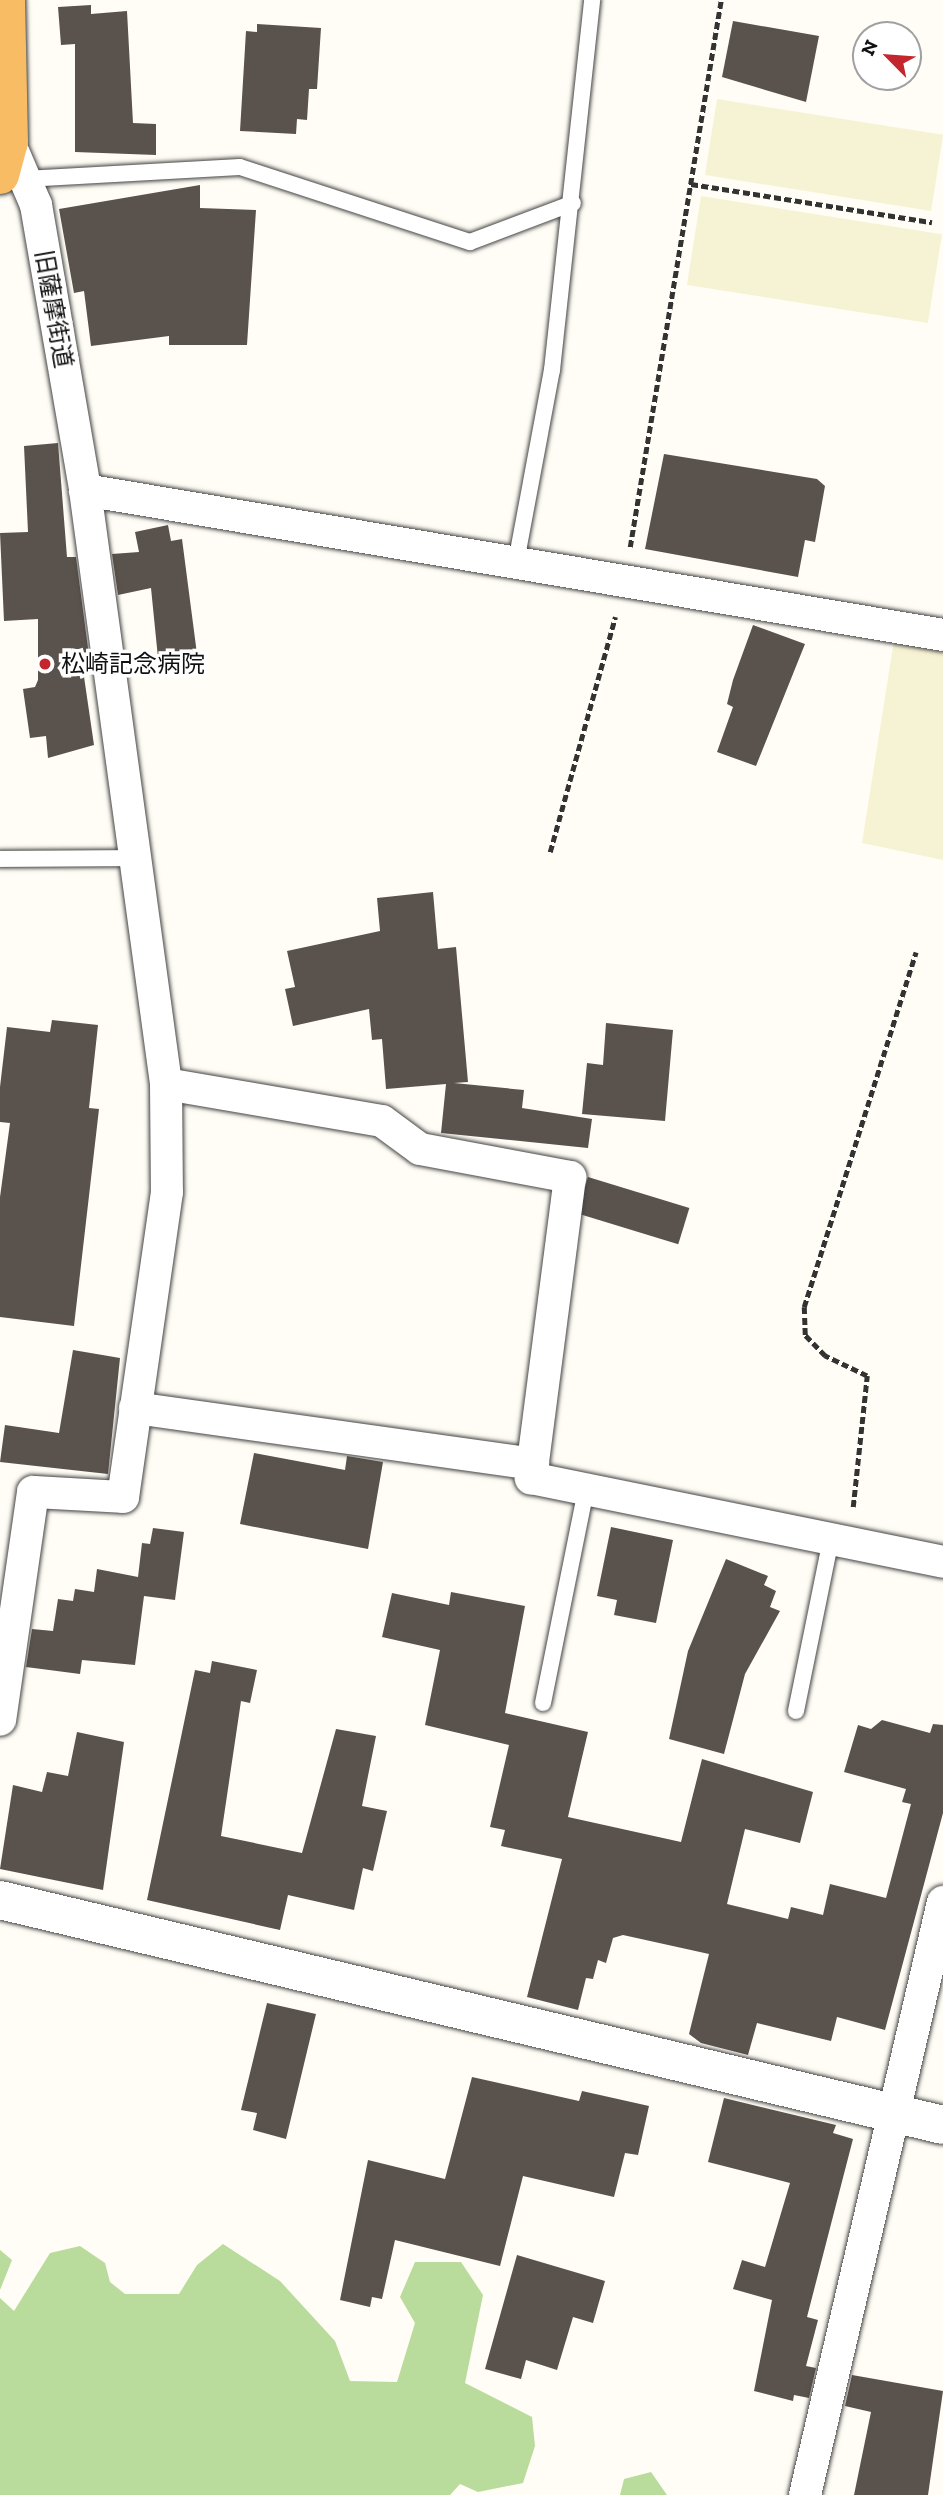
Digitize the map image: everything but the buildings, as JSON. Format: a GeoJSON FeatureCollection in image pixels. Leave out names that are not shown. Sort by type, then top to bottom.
{"type":"FeatureCollection","features":[{"type":"Feature","properties":{"kind":"highway"},"geometry":{"type":"LineString","coordinates":[[6,0],[8,159]]}},
{"type":"Feature","properties":{"kind":"street","name":"旧薩摩街道"},"geometry":{"type":"LineString","coordinates":[[0,1720],[33,1492],[123,1497],[167,1192],[166,1084],[85,490],[36,205],[8,159]]}},
{"type":"Feature","properties":{"kind":"street"},"geometry":{"type":"LineString","coordinates":[[85,490],[943,635]]}},
{"type":"Feature","properties":{"kind":"street"},"geometry":{"type":"LineString","coordinates":[[166,1084],[382,1121],[420,1150],[570,1177],[531,1478],[943,1562]]}},
{"type":"Feature","properties":{"kind":"street"},"geometry":{"type":"LineString","coordinates":[[135,1408],[533,1464]]}},
{"type":"Feature","properties":{"kind":"street"},"geometry":{"type":"LineString","coordinates":[[0,1900],[943,2125]]}},
{"type":"Feature","properties":{"kind":"street"},"geometry":{"type":"LineString","coordinates":[[805,2495],[943,1902]]}},
{"type":"Feature","properties":{"kind":"lane"},"geometry":{"type":"LineString","coordinates":[[516,562],[552,370],[573,203],[592,0]]}},
{"type":"Feature","properties":{"kind":"lane"},"geometry":{"type":"LineString","coordinates":[[8,159],[240,167],[470,242],[573,203]]}},
{"type":"Feature","properties":{"kind":"lane"},"geometry":{"type":"LineString","coordinates":[[0,859],[135,858]]}},
{"type":"Feature","properties":{"kind":"lane"},"geometry":{"type":"LineString","coordinates":[[543,1703],[586,1489]]}},
{"type":"Feature","properties":{"kind":"lane"},"geometry":{"type":"LineString","coordinates":[[796,1711],[840,1541]]}},
{"type":"Feature","properties":{"kind":"path"},"geometry":{"type":"LineString","coordinates":[[550,852],[625,580],[721,0]]}},
{"type":"Feature","properties":{"kind":"path"},"geometry":{"type":"LineString","coordinates":[[691,184],[932,222]]}},
{"type":"Feature","properties":{"kind":"path"},"geometry":{"type":"LineString","coordinates":[[840,1541],[867,1376],[825,1356],[805,1335],[804,1307],[916,952]]}},
{"type":"Feature","properties":{"kind":"shaded area"},"geometry":{"type":"Polygon","coordinates":[[[717,99],[943,135],[931,211],[705,175],[717,99]]]}},
{"type":"Feature","properties":{"kind":"shaded area"},"geometry":{"type":"Polygon","coordinates":[[[701,196],[942,234],[928,323],[687,285],[701,196]]]}},
{"type":"Feature","properties":{"kind":"shaded area"},"geometry":{"type":"Polygon","coordinates":[[[894,640],[943,648],[943,860],[862,843],[894,640]]]}},
{"type":"Feature","properties":{"kind":"green space"},"geometry":{"type":"Polygon","coordinates":[[[223,2244],[280,2281],[335,2341],[350,2381],[397,2382],[415,2323],[400,2297],[415,2262],[461,2262],[483,2295],[465,2383],[532,2417],[535,2446],[523,2483],[478,2492],[460,2484],[450,2495],[0,2495],[0,2298],[14,2311],[50,2253],[80,2246],[105,2263],[110,2282],[125,2294],[179,2294],[197,2265],[223,2244]]]}},
{"type":"Feature","properties":{"kind":"green space"},"geometry":{"type":"Polygon","coordinates":[[[0,2250],[12,2260],[0,2290],[0,2250]]]}},
{"type":"Feature","properties":{"kind":"green space"},"geometry":{"type":"Polygon","coordinates":[[[651,2472],[667,2495],[620,2495],[624,2479],[651,2472]]]}},
{"type":"Feature","properties":{"kind":"place","name":"松崎記念病院"},"geometry":{"type":"Point","coordinates":[45,664]}}]}
